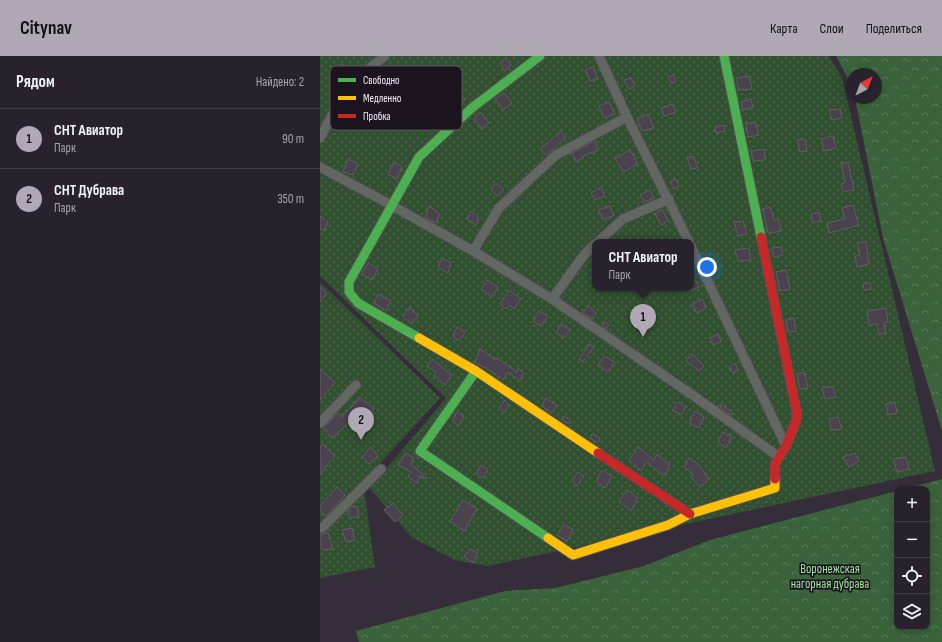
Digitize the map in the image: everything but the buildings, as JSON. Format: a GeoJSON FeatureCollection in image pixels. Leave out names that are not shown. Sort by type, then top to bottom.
{"type":"FeatureCollection","features":[{"type":"Feature","properties":{"kind":"street"},"geometry":{"type":"LineString","coordinates":[[372,66],[385,56]]}},
{"type":"Feature","properties":{"kind":"street"},"geometry":{"type":"LineString","coordinates":[[462,116],[473,106],[540,56]]}},
{"type":"Feature","properties":{"kind":"street"},"geometry":{"type":"LineString","coordinates":[[600,56],[627,117],[688,239]]}},
{"type":"Feature","properties":{"kind":"street"},"geometry":{"type":"LineString","coordinates":[[476,371],[420,451],[573,555],[668,525],[690,514],[775,488],[775,464],[786,446],[796,422],[797,413],[724,56]]}},
{"type":"Feature","properties":{"kind":"street"},"geometry":{"type":"LineString","coordinates":[[473,251],[499,208],[556,155],[627,117]]}},
{"type":"Feature","properties":{"kind":"street"},"geometry":{"type":"LineString","coordinates":[[320,138],[330,119]]}},
{"type":"Feature","properties":{"kind":"street"},"geometry":{"type":"LineString","coordinates":[[447,130],[419,156],[349,282],[349,292],[358,303],[476,371],[690,514]]}},
{"type":"Feature","properties":{"kind":"street"},"geometry":{"type":"LineString","coordinates":[[320,167],[473,251],[552,299],[692,394],[779,457]]}},
{"type":"Feature","properties":{"kind":"street"},"geometry":{"type":"LineString","coordinates":[[601,239],[622,219],[669,199]]}},
{"type":"Feature","properties":{"kind":"street"},"geometry":{"type":"LineString","coordinates":[[552,299],[584,255],[592,247]]}},
{"type":"Feature","properties":{"kind":"street"},"geometry":{"type":"LineString","coordinates":[[694,252],[786,446]]}},
{"type":"Feature","properties":{"kind":"street"},"geometry":{"type":"LineString","coordinates":[[320,423],[356,385]]}},
{"type":"Feature","properties":{"kind":"street"},"geometry":{"type":"LineString","coordinates":[[320,528],[323,527],[381,469]]}},
{"type":"Feature","properties":{"kind":"green space"},"geometry":{"type":"Polygon","coordinates":[[[320,56],[829,56],[842,78],[846,95],[846,104],[848,104],[935,471],[488,566],[455,560],[411,537],[370,488],[446,398],[320,276],[320,56]]]}},
{"type":"Feature","properties":{"kind":"green space"},"geometry":{"type":"Polygon","coordinates":[[[836,56],[942,56],[942,431],[883,238],[856,104],[882,104],[882,68],[846,68],[846,75],[836,56]]]}},
{"type":"Feature","properties":{"kind":"green space"},"geometry":{"type":"Polygon","coordinates":[[[320,282],[440,398],[363,482],[375,567],[320,578],[320,282]]]}},
{"type":"Feature","properties":{"kind":"green space","name":"Воронежская нагорная дубрава"},"geometry":{"type":"Polygon","coordinates":[[[942,479],[942,642],[359,642],[356,631],[505,591],[555,588],[644,566],[710,540],[894,492],[894,630],[930,630],[930,486],[915,486],[942,479]]]}},
{"type":"Feature","properties":{"kind":"traffic: fast"},"geometry":{"type":"LineString","coordinates":[[462,117],[473,107],[540,56]]}},
{"type":"Feature","properties":{"kind":"traffic: fast"},"geometry":{"type":"LineString","coordinates":[[724,56],[761,237]]}},
{"type":"Feature","properties":{"kind":"traffic: fast"},"geometry":{"type":"LineString","coordinates":[[419,338],[358,303],[349,292],[349,282],[419,157],[448,130]]}},
{"type":"Feature","properties":{"kind":"traffic: fast"},"geometry":{"type":"LineString","coordinates":[[476,371],[420,451],[548,538]]}},
{"type":"Feature","properties":{"kind":"traffic: slow"},"geometry":{"type":"LineString","coordinates":[[419,338],[476,371],[598,453]]}},
{"type":"Feature","properties":{"kind":"traffic: slow"},"geometry":{"type":"LineString","coordinates":[[548,538],[573,555],[668,525],[690,514],[775,488],[775,479]]}},
{"type":"Feature","properties":{"kind":"traffic: jam"},"geometry":{"type":"LineString","coordinates":[[761,237],[797,413],[796,422],[786,446],[775,464],[775,479]]}},
{"type":"Feature","properties":{"kind":"traffic: jam"},"geometry":{"type":"LineString","coordinates":[[598,453],[690,514]]}},
{"type":"Feature","properties":{"kind":"place","name":"СНТ Авиатор"},"geometry":{"type":"Point","coordinates":[643,337]}},
{"type":"Feature","properties":{"kind":"place","name":"СНТ Дубрава"},"geometry":{"type":"Point","coordinates":[361,440]}}]}
